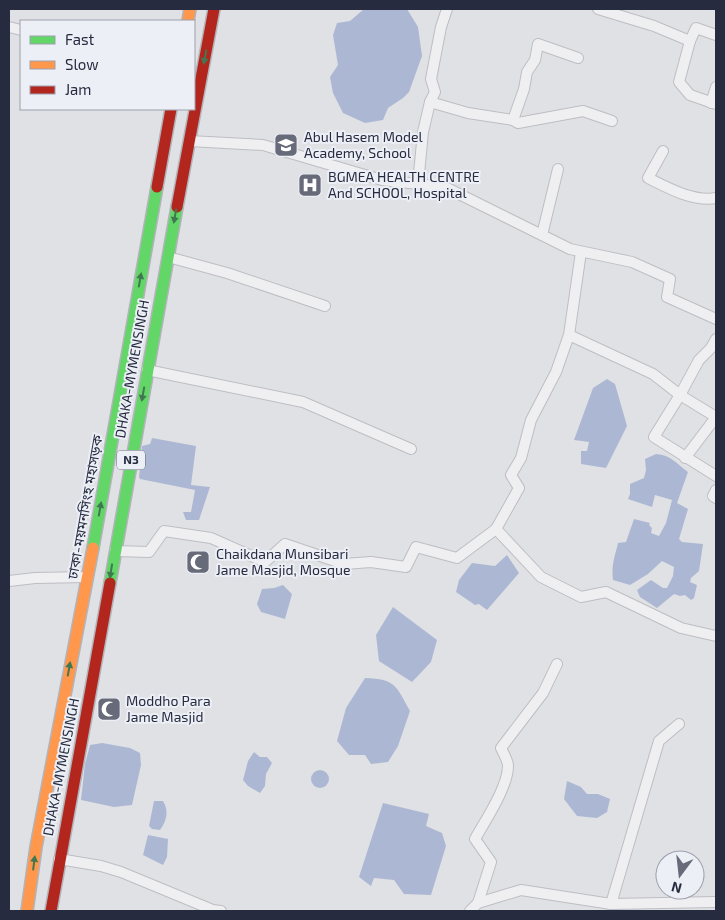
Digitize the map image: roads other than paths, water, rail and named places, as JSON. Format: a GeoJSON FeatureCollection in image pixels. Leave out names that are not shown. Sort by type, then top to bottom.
{"type":"FeatureCollection","features":[{"type":"Feature","properties":{"kind":"highway","name":"DHAKA-MYMENSINGH"},"geometry":{"type":"LineString","coordinates":[[195,109],[214,9]]}},
{"type":"Feature","properties":{"kind":"highway","name":"ঢাকা-ময়মনসিংহ মহাসড়ক"},"geometry":{"type":"LineString","coordinates":[[27,911],[36,847],[87,577],[171,110]]}},
{"type":"Feature","properties":{"kind":"highway","name":"DHAKA-MYMENSINGH"},"geometry":{"type":"LineString","coordinates":[[51,911],[195,110]]}},
{"type":"Feature","properties":{"kind":"street"},"geometry":{"type":"LineString","coordinates":[[418,184],[423,132],[430,102],[435,92],[430,79],[441,27],[448,9]]}},
{"type":"Feature","properties":{"kind":"street"},"geometry":{"type":"LineString","coordinates":[[598,9],[654,26],[690,41]]}},
{"type":"Feature","properties":{"kind":"street"},"geometry":{"type":"LineString","coordinates":[[716,35],[696,28],[690,41],[679,82],[690,95],[714,103],[716,87]]}},
{"type":"Feature","properties":{"kind":"street"},"geometry":{"type":"LineString","coordinates":[[513,120],[528,72],[535,60],[538,44],[578,58]]}},
{"type":"Feature","properties":{"kind":"street"},"geometry":{"type":"LineString","coordinates":[[430,102],[468,113],[513,120],[518,123],[583,111],[612,121]]}},
{"type":"Feature","properties":{"kind":"street"},"geometry":{"type":"LineString","coordinates":[[189,141],[263,145],[382,180],[445,187],[570,249],[632,262],[670,279],[667,297],[716,319]]}},
{"type":"Feature","properties":{"kind":"street"},"geometry":{"type":"LineString","coordinates":[[663,151],[648,178],[688,195],[710,199],[716,198]]}},
{"type":"Feature","properties":{"kind":"street"},"geometry":{"type":"LineString","coordinates":[[542,235],[558,169]]}},
{"type":"Feature","properties":{"kind":"street"},"geometry":{"type":"LineString","coordinates":[[115,551],[149,552],[164,531],[210,538],[264,562],[285,544],[344,564],[372,562],[406,567],[416,547],[457,558],[496,530],[519,488],[511,475],[521,458],[531,420],[556,372],[569,335],[581,252]]}},
{"type":"Feature","properties":{"kind":"street"},"geometry":{"type":"LineString","coordinates":[[168,257],[227,273],[325,306]]}},
{"type":"Feature","properties":{"kind":"street"},"geometry":{"type":"LineString","coordinates":[[569,335],[653,374],[680,395],[716,417],[685,458]]}},
{"type":"Feature","properties":{"kind":"street"},"geometry":{"type":"LineString","coordinates":[[716,339],[711,348],[699,360],[654,437],[716,476]]}},
{"type":"Feature","properties":{"kind":"street"},"geometry":{"type":"LineString","coordinates":[[147,370],[303,402],[411,449]]}},
{"type":"Feature","properties":{"kind":"street"},"geometry":{"type":"LineString","coordinates":[[716,490],[713,496],[716,498]]}},
{"type":"Feature","properties":{"kind":"street"},"geometry":{"type":"LineString","coordinates":[[496,530],[541,577],[581,597],[606,592],[682,628],[716,636]]}},
{"type":"Feature","properties":{"kind":"street"},"geometry":{"type":"LineString","coordinates":[[9,581],[35,578],[87,577]]}},
{"type":"Feature","properties":{"kind":"street"},"geometry":{"type":"LineString","coordinates":[[470,911],[478,903],[492,862],[475,839],[497,799],[506,774],[508,765],[501,748],[543,693],[557,664]]}},
{"type":"Feature","properties":{"kind":"street"},"geometry":{"type":"LineString","coordinates":[[612,904],[659,741],[679,724]]}},
{"type":"Feature","properties":{"kind":"street"},"geometry":{"type":"LineString","coordinates":[[59,859],[101,866],[121,872],[213,910],[221,911]]}},
{"type":"Feature","properties":{"kind":"street"},"geometry":{"type":"LineString","coordinates":[[478,903],[521,890],[612,904],[716,902]]}},
{"type":"Feature","properties":{"kind":"water"},"geometry":{"type":"Polygon","coordinates":[[[364,9],[407,9],[418,27],[422,56],[409,92],[388,108],[383,120],[365,123],[343,113],[333,93],[330,77],[338,65],[333,35],[337,23],[350,21],[364,9]]]}},
{"type":"Feature","properties":{"kind":"water"},"geometry":{"type":"Polygon","coordinates":[[[607,379],[615,384],[627,426],[606,468],[581,464],[581,451],[587,451],[589,442],[574,440],[593,388],[607,379]]]}},
{"type":"Feature","properties":{"kind":"water"},"geometry":{"type":"Polygon","coordinates":[[[152,438],[196,446],[191,485],[210,487],[199,520],[186,520],[183,512],[191,512],[195,490],[140,479],[142,446],[150,444],[152,438]]]}},
{"type":"Feature","properties":{"kind":"water"},"geometry":{"type":"Polygon","coordinates":[[[656,454],[670,458],[688,472],[677,503],[688,509],[679,539],[682,542],[703,544],[699,571],[691,578],[690,582],[697,585],[694,598],[691,600],[685,595],[674,594],[657,608],[640,597],[637,590],[651,580],[663,588],[667,588],[673,576],[674,567],[662,561],[648,574],[630,585],[613,580],[614,561],[618,543],[626,542],[634,519],[650,523],[651,533],[659,536],[666,523],[672,500],[655,495],[652,507],[628,499],[630,484],[644,478],[646,470],[645,459],[656,454]]]}},
{"type":"Feature","properties":{"kind":"water"},"geometry":{"type":"Polygon","coordinates":[[[507,555],[519,573],[487,610],[479,604],[475,605],[456,592],[459,580],[472,563],[495,566],[507,555]]]}},
{"type":"Feature","properties":{"kind":"water"},"geometry":{"type":"Polygon","coordinates":[[[283,585],[292,594],[285,619],[261,612],[257,604],[262,589],[283,585]]]}},
{"type":"Feature","properties":{"kind":"water"},"geometry":{"type":"Polygon","coordinates":[[[393,607],[437,640],[431,662],[412,682],[379,661],[376,635],[393,607]]]}},
{"type":"Feature","properties":{"kind":"water"},"geometry":{"type":"Polygon","coordinates":[[[365,678],[389,682],[398,690],[410,711],[398,746],[388,762],[371,764],[365,755],[349,755],[337,741],[346,708],[365,678]]]}},
{"type":"Feature","properties":{"kind":"water"},"geometry":{"type":"Polygon","coordinates":[[[102,743],[130,748],[140,753],[141,765],[132,805],[114,807],[81,800],[85,764],[90,745],[102,743]]]}},
{"type":"Feature","properties":{"kind":"water"},"geometry":{"type":"Polygon","coordinates":[[[254,752],[260,757],[267,757],[272,763],[266,774],[265,786],[260,793],[248,786],[243,780],[248,761],[254,752]]]}},
{"type":"Feature","properties":{"kind":"water"},"geometry":{"type":"Polygon","coordinates":[[[320,770],[326,773],[329,779],[326,785],[320,788],[314,785],[311,779],[314,773],[320,770]]]}},
{"type":"Feature","properties":{"kind":"water"},"geometry":{"type":"Polygon","coordinates":[[[567,781],[581,787],[587,794],[598,794],[610,799],[607,812],[597,818],[577,816],[564,799],[567,781]]]}},
{"type":"Feature","properties":{"kind":"water"},"geometry":{"type":"Polygon","coordinates":[[[154,801],[163,801],[167,812],[166,819],[160,830],[152,829],[149,826],[154,801]]]}},
{"type":"Feature","properties":{"kind":"water"},"geometry":{"type":"Polygon","coordinates":[[[383,803],[429,814],[426,826],[442,833],[446,846],[431,895],[404,894],[394,880],[374,878],[371,886],[359,877],[383,803]]]}},
{"type":"Feature","properties":{"kind":"water"},"geometry":{"type":"Polygon","coordinates":[[[148,835],[168,839],[167,857],[163,865],[143,855],[148,835]]]}},
{"type":"Feature","properties":{"kind":"place","name":"Abul Hasem Model Academy, School"},"geometry":{"type":"Point","coordinates":[286,145]}},
{"type":"Feature","properties":{"kind":"place","name":"BGMEA HEALTH CENTRE And SCHOOL, Hospital"},"geometry":{"type":"Point","coordinates":[310,185]}},
{"type":"Feature","properties":{"kind":"place","name":"Chaikdana Munsibari Jame Masjid, Mosque"},"geometry":{"type":"Point","coordinates":[198,562]}},
{"type":"Feature","properties":{"kind":"place","name":"Moddho Para Jame Masjid"},"geometry":{"type":"Point","coordinates":[109,709]}}]}
